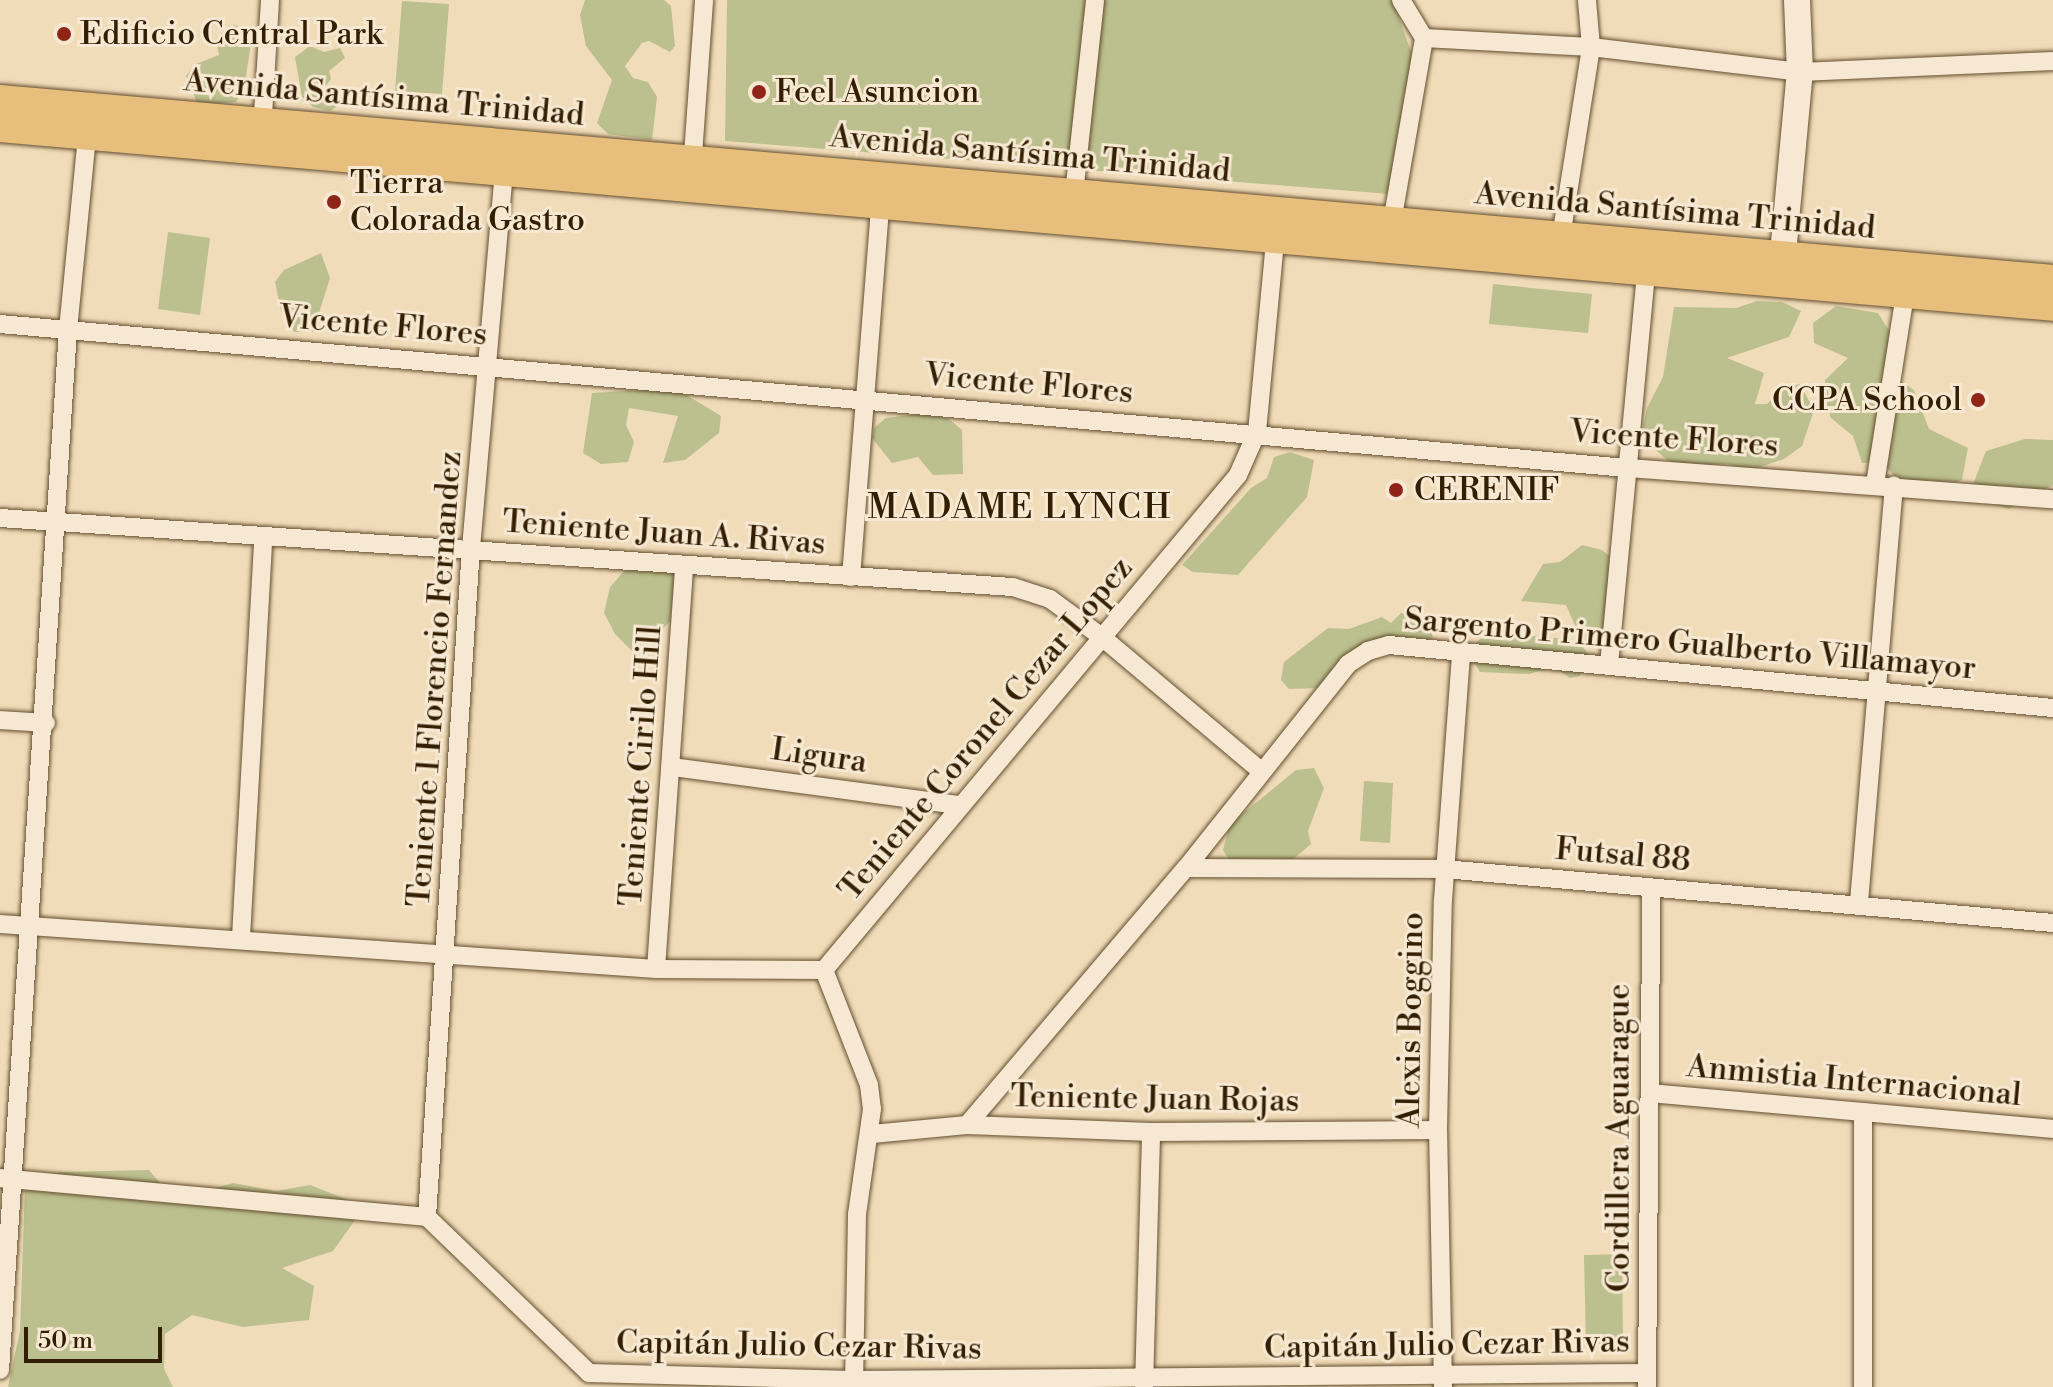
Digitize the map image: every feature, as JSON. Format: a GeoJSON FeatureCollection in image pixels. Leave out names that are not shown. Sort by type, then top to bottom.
{"type":"FeatureCollection","features":[{"type":"Feature","properties":{"kind":"main road"},"geometry":{"type":"LineString","coordinates":[[1781,271],[1800,72],[1797,0]]}},
{"type":"Feature","properties":{"kind":"main road","name":"Avenida Santísima Trinidad"},"geometry":{"type":"LineString","coordinates":[[0,100],[89,122]]}},
{"type":"Feature","properties":{"kind":"main road","name":"Avenida Santísima Trinidad"},"geometry":{"type":"LineString","coordinates":[[0,127],[89,122],[1276,227],[1392,222],[1561,237],[1781,271],[1905,294],[2053,306]]}},
{"type":"Feature","properties":{"kind":"main road","name":"Avenida Santísima Trinidad"},"geometry":{"type":"LineString","coordinates":[[881,192],[1074,194],[1276,227],[1646,274],[1781,271],[2053,280]]}},
{"type":"Feature","properties":{"kind":"street"},"geometry":{"type":"LineString","coordinates":[[262,137],[270,0]]}},
{"type":"Feature","properties":{"kind":"street"},"geometry":{"type":"LineString","coordinates":[[692,175],[704,0]]}},
{"type":"Feature","properties":{"kind":"street"},"geometry":{"type":"LineString","coordinates":[[1074,194],[1095,0]]}},
{"type":"Feature","properties":{"kind":"street"},"geometry":{"type":"LineString","coordinates":[[1392,222],[1424,38],[1401,0]]}},
{"type":"Feature","properties":{"kind":"street"},"geometry":{"type":"LineString","coordinates":[[1561,237],[1591,47],[1587,0]]}},
{"type":"Feature","properties":{"kind":"street"},"geometry":{"type":"LineString","coordinates":[[1424,38],[1591,47],[1800,72],[2053,61]]}},
{"type":"Feature","properties":{"kind":"street"},"geometry":{"type":"LineString","coordinates":[[0,1370],[8,1179],[46,723],[68,330],[89,122]]}},
{"type":"Feature","properties":{"kind":"street","name":"Teniente 1 Florencio Fernandez"},"geometry":{"type":"LineString","coordinates":[[427,1217],[447,957],[471,548],[505,158]]}},
{"type":"Feature","properties":{"kind":"street"},"geometry":{"type":"LineString","coordinates":[[851,577],[881,192]]}},
{"type":"Feature","properties":{"kind":"street","name":"Teniente Coronel Cezar Lopez"},"geometry":{"type":"LineString","coordinates":[[824,970],[958,805],[1103,638],[1238,475],[1257,432],[1276,227]]}},
{"type":"Feature","properties":{"kind":"street"},"geometry":{"type":"LineString","coordinates":[[1609,665],[1646,274]]}},
{"type":"Feature","properties":{"kind":"street"},"geometry":{"type":"LineString","coordinates":[[1859,902],[1880,689],[1885,484],[1905,294]]}},
{"type":"Feature","properties":{"kind":"street","name":"Vicente Flores"},"geometry":{"type":"LineString","coordinates":[[0,324],[488,365],[865,401],[1257,432],[1627,468],[1885,484],[2053,499]]}},
{"type":"Feature","properties":{"kind":"street","name":"Teniente Juan A. Rivas"},"geometry":{"type":"LineString","coordinates":[[0,518],[263,538],[471,548],[684,567],[1013,587],[1050,599],[1103,638],[1261,771]]}},
{"type":"Feature","properties":{"kind":"street"},"geometry":{"type":"LineString","coordinates":[[241,937],[263,538]]}},
{"type":"Feature","properties":{"kind":"street","name":"Teniente Cirilo Hill"},"geometry":{"type":"LineString","coordinates":[[656,969],[673,767],[684,567]]}},
{"type":"Feature","properties":{"kind":"street","name":"Sargento Primero Gualberto Villamayor"},"geometry":{"type":"LineString","coordinates":[[967,1125],[1186,868],[1348,664],[1368,651],[1389,645],[1461,654],[1880,689],[2053,708]]}},
{"type":"Feature","properties":{"kind":"street","name":"Alexis Boggino"},"geometry":{"type":"LineString","coordinates":[[1443,1381],[1438,1130],[1444,869],[1461,654]]}},
{"type":"Feature","properties":{"kind":"street"},"geometry":{"type":"LineString","coordinates":[[0,720],[46,723]]}},
{"type":"Feature","properties":{"kind":"street","name":"Ligura"},"geometry":{"type":"LineString","coordinates":[[673,767],[958,805]]}},
{"type":"Feature","properties":{"kind":"street","name":"Futsal 88"},"geometry":{"type":"LineString","coordinates":[[1186,868],[1444,869],[1651,889],[1859,902],[2053,923]]}},
{"type":"Feature","properties":{"kind":"street","name":"Cordillera Aguarague"},"geometry":{"type":"LineString","coordinates":[[1647,1380],[1651,889]]}},
{"type":"Feature","properties":{"kind":"street"},"geometry":{"type":"LineString","coordinates":[[0,924],[241,937],[447,957],[656,969],[824,970],[869,1085],[872,1134],[857,1214],[854,1384]]}},
{"type":"Feature","properties":{"kind":"street","name":"Anmistia Internacional"},"geometry":{"type":"LineString","coordinates":[[1650,1093],[2053,1129]]}},
{"type":"Feature","properties":{"kind":"street"},"geometry":{"type":"LineString","coordinates":[[1863,1112],[1863,1387]]}},
{"type":"Feature","properties":{"kind":"street","name":"Teniente Juan Rojas"},"geometry":{"type":"LineString","coordinates":[[872,1134],[967,1125],[1151,1132],[1438,1130]]}},
{"type":"Feature","properties":{"kind":"street"},"geometry":{"type":"LineString","coordinates":[[1144,1382],[1151,1132]]}},
{"type":"Feature","properties":{"kind":"street"},"geometry":{"type":"LineString","coordinates":[[8,1179],[427,1217]]}},
{"type":"Feature","properties":{"kind":"street","name":"Capitán Julio Cezar Rivas"},"geometry":{"type":"LineString","coordinates":[[427,1217],[589,1373],[854,1384],[1647,1380]]}},
{"type":"Feature","properties":{"kind":"green space"},"geometry":{"type":"Polygon","coordinates":[[[585,0],[664,0],[671,6],[675,46],[670,52],[649,41],[642,43],[625,66],[633,78],[648,82],[657,97],[652,140],[608,134],[597,123],[612,80],[586,46],[580,15],[585,0]]]}},
{"type":"Feature","properties":{"kind":"green space"},"geometry":{"type":"Polygon","coordinates":[[[727,0],[1393,0],[1417,69],[1402,195],[725,141],[727,0]]]}},
{"type":"Feature","properties":{"kind":"green space"},"geometry":{"type":"Polygon","coordinates":[[[402,1],[449,4],[442,94],[395,91],[402,1]]]}},
{"type":"Feature","properties":{"kind":"green space"},"geometry":{"type":"Polygon","coordinates":[[[234,25],[253,30],[244,89],[236,102],[198,105],[186,76],[196,64],[219,55],[216,40],[234,25]]]}},
{"type":"Feature","properties":{"kind":"green space"},"geometry":{"type":"Polygon","coordinates":[[[310,46],[324,52],[340,48],[345,58],[329,71],[331,79],[322,91],[336,99],[336,107],[330,111],[313,107],[302,97],[295,57],[310,46]]]}},
{"type":"Feature","properties":{"kind":"green space"},"geometry":{"type":"Polygon","coordinates":[[[168,232],[210,238],[200,315],[158,309],[168,232]]]}},
{"type":"Feature","properties":{"kind":"green space"},"geometry":{"type":"Polygon","coordinates":[[[321,253],[330,278],[313,332],[294,332],[281,311],[275,282],[284,270],[321,253]]]}},
{"type":"Feature","properties":{"kind":"green space"},"geometry":{"type":"Polygon","coordinates":[[[1493,284],[1592,294],[1588,333],[1489,324],[1493,284]]]}},
{"type":"Feature","properties":{"kind":"green space"},"geometry":{"type":"Polygon","coordinates":[[[1757,301],[1782,302],[1801,311],[1789,337],[1727,358],[1764,373],[1755,404],[1767,404],[1778,391],[1800,384],[1814,410],[1802,446],[1784,459],[1751,470],[1727,464],[1682,466],[1666,459],[1641,437],[1647,408],[1663,377],[1674,307],[1736,308],[1757,301]]]}},
{"type":"Feature","properties":{"kind":"green space"},"geometry":{"type":"Polygon","coordinates":[[[1836,306],[1878,313],[1890,332],[1886,371],[1914,390],[1929,429],[1968,448],[1962,480],[1943,487],[1902,486],[1883,462],[1862,463],[1853,436],[1831,418],[1824,399],[1825,380],[1848,358],[1814,343],[1813,323],[1836,306]]]}},
{"type":"Feature","properties":{"kind":"green space"},"geometry":{"type":"Polygon","coordinates":[[[675,388],[721,416],[719,433],[685,460],[663,463],[678,416],[629,408],[626,425],[634,442],[628,462],[601,464],[583,453],[592,393],[675,388]]]}},
{"type":"Feature","properties":{"kind":"green space"},"geometry":{"type":"Polygon","coordinates":[[[927,413],[949,419],[962,430],[963,474],[933,475],[918,457],[892,463],[872,438],[874,428],[886,418],[927,413]]]}},
{"type":"Feature","properties":{"kind":"green space"},"geometry":{"type":"Polygon","coordinates":[[[2025,439],[2053,440],[2053,485],[2009,509],[1988,502],[1972,487],[1986,451],[2025,439]]]}},
{"type":"Feature","properties":{"kind":"green space"},"geometry":{"type":"Polygon","coordinates":[[[1290,452],[1314,460],[1307,497],[1238,575],[1193,572],[1182,565],[1251,488],[1267,478],[1274,457],[1290,452]]]}},
{"type":"Feature","properties":{"kind":"green space"},"geometry":{"type":"Polygon","coordinates":[[[1582,545],[1602,550],[1621,566],[1611,635],[1595,647],[1583,644],[1566,605],[1521,601],[1543,564],[1560,562],[1582,545]]]}},
{"type":"Feature","properties":{"kind":"green space"},"geometry":{"type":"Polygon","coordinates":[[[652,559],[676,570],[670,621],[659,633],[654,655],[633,652],[615,634],[604,613],[610,587],[624,571],[652,559]]]}},
{"type":"Feature","properties":{"kind":"green space"},"geometry":{"type":"Polygon","coordinates":[[[1401,613],[1427,617],[1433,638],[1399,653],[1351,658],[1322,688],[1289,689],[1281,680],[1284,662],[1328,628],[1349,629],[1382,617],[1391,623],[1401,613]]]}},
{"type":"Feature","properties":{"kind":"green space"},"geometry":{"type":"Polygon","coordinates":[[[1514,634],[1576,640],[1590,655],[1580,676],[1570,678],[1554,667],[1529,674],[1480,672],[1471,657],[1474,645],[1483,636],[1514,634]]]}},
{"type":"Feature","properties":{"kind":"green space"},"geometry":{"type":"Polygon","coordinates":[[[1314,768],[1324,788],[1308,831],[1311,844],[1291,861],[1231,863],[1223,850],[1230,824],[1296,770],[1314,768]]]}},
{"type":"Feature","properties":{"kind":"green space"},"geometry":{"type":"Polygon","coordinates":[[[1364,781],[1393,783],[1390,843],[1360,841],[1364,781]]]}},
{"type":"Feature","properties":{"kind":"green space"},"geometry":{"type":"Polygon","coordinates":[[[149,1170],[174,1200],[233,1183],[276,1191],[310,1185],[351,1201],[358,1216],[333,1251],[282,1268],[314,1286],[309,1320],[243,1327],[192,1315],[165,1334],[164,1369],[173,1387],[8,1387],[20,1331],[25,1185],[59,1172],[149,1170]]]}},
{"type":"Feature","properties":{"kind":"green space"},"geometry":{"type":"Polygon","coordinates":[[[1622,1254],[1623,1343],[1586,1344],[1584,1255],[1622,1254]]]}},
{"type":"Feature","properties":{"kind":"place","name":"Edificio Central Park"},"geometry":{"type":"Point","coordinates":[64,34]}},
{"type":"Feature","properties":{"kind":"place","name":"Feel Asuncion"},"geometry":{"type":"Point","coordinates":[759,92]}},
{"type":"Feature","properties":{"kind":"place","name":"Tierra Colorada Gastro"},"geometry":{"type":"Point","coordinates":[334,202]}},
{"type":"Feature","properties":{"kind":"place","name":"CCPA School"},"geometry":{"type":"Point","coordinates":[1978,400]}},
{"type":"Feature","properties":{"kind":"place","name":"CERENIF"},"geometry":{"type":"Point","coordinates":[1396,490]}},
{"type":"Feature","properties":{"kind":"district","name":"MADAME LYNCH"},"geometry":{"type":"Point","coordinates":[1020,509]}}]}
